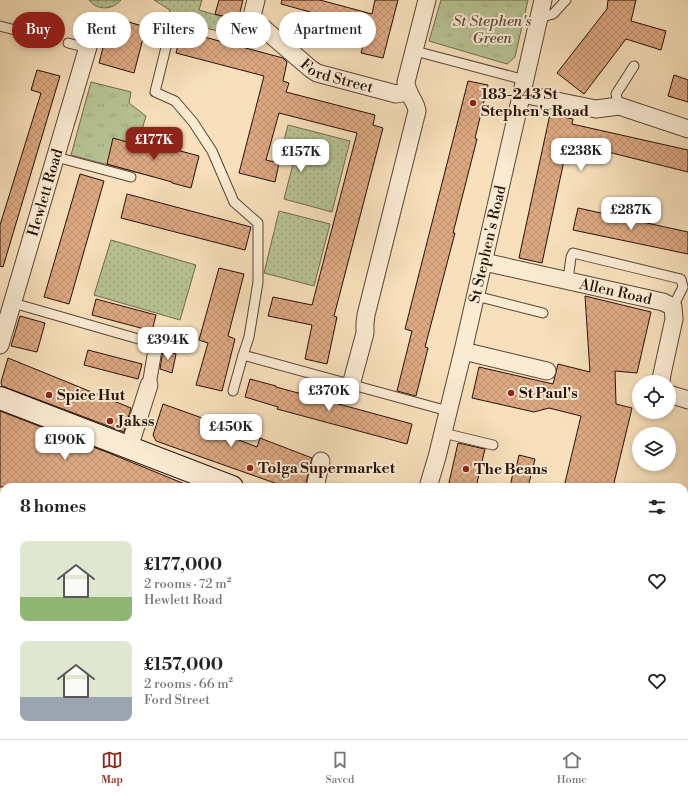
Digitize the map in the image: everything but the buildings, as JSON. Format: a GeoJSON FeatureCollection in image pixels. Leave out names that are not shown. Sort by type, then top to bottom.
{"type":"FeatureCollection","features":[{"type":"Feature","properties":{"kind":"main road"},"geometry":{"type":"LineString","coordinates":[[0,398],[216,483]]}},
{"type":"Feature","properties":{"kind":"street","name":"Ford Street"},"geometry":{"type":"LineString","coordinates":[[256,0],[252,16],[256,22],[317,73],[396,94],[408,92]]}},
{"type":"Feature","properties":{"kind":"street"},"geometry":{"type":"LineString","coordinates":[[352,385],[365,333],[364,323],[418,111],[408,92],[406,82],[427,0]]}},
{"type":"Feature","properties":{"kind":"street","name":"St Stephen's Road"},"geometry":{"type":"LineString","coordinates":[[429,483],[476,296],[543,0]]}},
{"type":"Feature","properties":{"kind":"street","name":"Hewlett Road"},"geometry":{"type":"LineString","coordinates":[[0,345],[88,48]]}},
{"type":"Feature","properties":{"kind":"street"},"geometry":{"type":"LineString","coordinates":[[523,87],[596,109],[620,106],[688,129]]}},
{"type":"Feature","properties":{"kind":"street","name":"Allen Road"},"geometry":{"type":"LineString","coordinates":[[484,262],[663,302],[673,307],[674,319],[662,375]]}},
{"type":"Feature","properties":{"kind":"street"},"geometry":{"type":"LineString","coordinates":[[129,448],[149,385],[156,344]]}},
{"type":"Feature","properties":{"kind":"street"},"geometry":{"type":"LineString","coordinates":[[463,351],[547,371]]}},
{"type":"Feature","properties":{"kind":"street"},"geometry":{"type":"LineString","coordinates":[[676,396],[688,400]]}},
{"type":"Feature","properties":{"kind":"street"},"geometry":{"type":"LineString","coordinates":[[316,483],[321,461]]}},
{"type":"Feature","properties":{"kind":"lane"},"geometry":{"type":"LineString","coordinates":[[539,18],[553,14],[566,0]]}},
{"type":"Feature","properties":{"kind":"lane"},"geometry":{"type":"LineString","coordinates":[[0,26],[12,29]]}},
{"type":"Feature","properties":{"kind":"lane"},"geometry":{"type":"LineString","coordinates":[[68,43],[73,43]]}},
{"type":"Feature","properties":{"kind":"lane"},"geometry":{"type":"LineString","coordinates":[[166,48],[156,92],[175,101],[189,117],[212,151],[234,202],[258,223],[258,282],[249,337],[233,391]]}},
{"type":"Feature","properties":{"kind":"lane"},"geometry":{"type":"LineString","coordinates":[[414,51],[523,87]]}},
{"type":"Feature","properties":{"kind":"lane"},"geometry":{"type":"LineString","coordinates":[[620,106],[616,94],[634,66]]}},
{"type":"Feature","properties":{"kind":"lane"},"geometry":{"type":"LineString","coordinates":[[56,157],[131,177]]}},
{"type":"Feature","properties":{"kind":"lane"},"geometry":{"type":"LineString","coordinates":[[568,280],[571,257],[573,253],[681,279],[683,287],[673,307]]}},
{"type":"Feature","properties":{"kind":"lane"},"geometry":{"type":"LineString","coordinates":[[476,296],[543,313]]}},
{"type":"Feature","properties":{"kind":"lane"},"geometry":{"type":"LineString","coordinates":[[13,303],[156,344],[178,342]]}},
{"type":"Feature","properties":{"kind":"lane"},"geometry":{"type":"LineString","coordinates":[[243,356],[448,411]]}},
{"type":"Feature","properties":{"kind":"lane"},"geometry":{"type":"LineString","coordinates":[[443,433],[493,445]]}},
{"type":"Feature","properties":{"kind":"green space"},"geometry":{"type":"Polygon","coordinates":[[[89,0],[121,0],[114,6],[105,8],[92,4],[89,0]]]}},
{"type":"Feature","properties":{"kind":"green space"},"geometry":{"type":"Polygon","coordinates":[[[154,0],[202,0],[199,10],[206,12],[169,12],[170,10],[154,0]]]}},
{"type":"Feature","properties":{"kind":"green space","name":"St Stephen's Green"},"geometry":{"type":"Polygon","coordinates":[[[441,0],[528,0],[515,57],[507,64],[429,41],[441,0]]]}},
{"type":"Feature","properties":{"kind":"green space"},"geometry":{"type":"Polygon","coordinates":[[[208,13],[216,15],[216,31],[208,29],[208,13]]]}},
{"type":"Feature","properties":{"kind":"green space"},"geometry":{"type":"Polygon","coordinates":[[[91,82],[131,92],[129,103],[146,116],[140,136],[163,143],[154,177],[71,155],[91,82]]]}},
{"type":"Feature","properties":{"kind":"green space"},"geometry":{"type":"Polygon","coordinates":[[[288,125],[350,141],[332,212],[284,199],[294,160],[280,156],[288,125]]]}},
{"type":"Feature","properties":{"kind":"green space"},"geometry":{"type":"Polygon","coordinates":[[[279,211],[330,224],[314,286],[264,273],[279,211]]]}},
{"type":"Feature","properties":{"kind":"green space"},"geometry":{"type":"Polygon","coordinates":[[[111,240],[196,265],[180,320],[94,295],[111,240]]]}},
{"type":"Feature","properties":{"kind":"place","name":"183-243 St Stephen's Road"},"geometry":{"type":"Point","coordinates":[473,103]}},
{"type":"Feature","properties":{"kind":"place","name":"St Paul's"},"geometry":{"type":"Point","coordinates":[511,393]}},
{"type":"Feature","properties":{"kind":"place","name":"Spice Hut"},"geometry":{"type":"Point","coordinates":[49,395]}},
{"type":"Feature","properties":{"kind":"place","name":"Jakss"},"geometry":{"type":"Point","coordinates":[110,421]}},
{"type":"Feature","properties":{"kind":"place","name":"Tolga Supermarket"},"geometry":{"type":"Point","coordinates":[250,468]}},
{"type":"Feature","properties":{"kind":"place","name":"The Beans"},"geometry":{"type":"Point","coordinates":[466,469]}}]}
